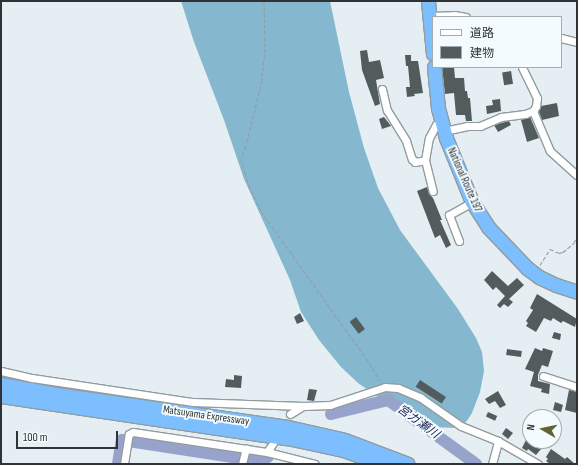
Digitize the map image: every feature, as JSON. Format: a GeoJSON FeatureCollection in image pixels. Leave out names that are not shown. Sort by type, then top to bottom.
{"type":"FeatureCollection","features":[{"type":"Feature","properties":{"kind":"highway"},"geometry":{"type":"LineString","coordinates":[[428,1],[432,44]]}},
{"type":"Feature","properties":{"kind":"highway","name":"National Route 197"},"geometry":{"type":"LineString","coordinates":[[434,68],[438,108],[443,127],[472,202],[488,228],[526,268],[556,286],[577,292]]}},
{"type":"Feature","properties":{"kind":"highway","name":"Matsuyama Expressway"},"geometry":{"type":"LineString","coordinates":[[1,384],[63,395],[288,427],[346,440],[408,464]]}},
{"type":"Feature","properties":{"kind":"highway","name":"Matsuyama Expressway"},"geometry":{"type":"LineString","coordinates":[[1,396],[287,438],[343,450],[382,464]]}},
{"type":"Feature","properties":{"kind":"street"},"geometry":{"type":"LineString","coordinates":[[429,16],[460,16]]}},
{"type":"Feature","properties":{"kind":"street"},"geometry":{"type":"LineString","coordinates":[[562,38],[577,42]]}},
{"type":"Feature","properties":{"kind":"street"},"geometry":{"type":"LineString","coordinates":[[433,191],[425,160],[429,138],[436,125],[443,127],[480,126],[500,117],[525,114],[533,111],[536,106],[537,98],[522,68]]}},
{"type":"Feature","properties":{"kind":"street"},"geometry":{"type":"LineString","coordinates":[[382,89],[387,110],[406,141],[412,159],[415,162],[425,160]]}},
{"type":"Feature","properties":{"kind":"street"},"geometry":{"type":"LineString","coordinates":[[533,111],[550,151],[577,175]]}},
{"type":"Feature","properties":{"kind":"street"},"geometry":{"type":"LineString","coordinates":[[459,241],[449,214],[472,202]]}},
{"type":"Feature","properties":{"kind":"street"},"geometry":{"type":"LineString","coordinates":[[1,371],[32,378],[193,402],[303,406],[330,405],[385,387],[398,388],[411,393],[461,426],[498,440],[538,464]]}},
{"type":"Feature","properties":{"kind":"street"},"geometry":{"type":"LineString","coordinates":[[542,376],[577,387]]}},
{"type":"Feature","properties":{"kind":"street"},"geometry":{"type":"LineString","coordinates":[[290,414],[303,406]]}},
{"type":"Feature","properties":{"kind":"street"},"geometry":{"type":"LineString","coordinates":[[124,464],[129,434],[133,432],[246,448],[314,464]]}},
{"type":"Feature","properties":{"kind":"street"},"geometry":{"type":"LineString","coordinates":[[492,464],[498,440]]}},
{"type":"Feature","properties":{"kind":"street"},"geometry":{"type":"LineString","coordinates":[[267,452],[274,443]]}},
{"type":"Feature","properties":{"kind":"street"},"geometry":{"type":"LineString","coordinates":[[242,464],[246,448]]}},
{"type":"Feature","properties":{"kind":"path"},"geometry":{"type":"LineString","coordinates":[[264,1],[265,49],[262,80],[246,146],[241,160],[245,173],[251,191],[261,212],[366,358],[385,387]]}},
{"type":"Feature","properties":{"kind":"path"},"geometry":{"type":"LineString","coordinates":[[536,275],[542,259],[550,249],[559,253],[563,252],[574,243],[577,236]]}},
{"type":"Feature","properties":{"kind":"shaded area"},"geometry":{"type":"Polygon","coordinates":[[[181,1],[330,1],[349,92],[364,148],[378,188],[400,230],[458,309],[476,338],[482,352],[484,371],[480,392],[472,413],[466,422],[456,428],[432,427],[409,418],[358,383],[341,367],[319,340],[301,312],[290,280],[244,179],[224,120],[194,42],[181,1]]]}},
{"type":"Feature","properties":{"kind":"building"},"geometry":{"type":"Polygon","coordinates":[[[367,50],[369,62],[380,60],[384,78],[376,80],[380,104],[375,106],[362,70],[360,51],[367,50]]]}},
{"type":"Feature","properties":{"kind":"building"},"geometry":{"type":"Polygon","coordinates":[[[405,55],[411,55],[411,61],[418,61],[423,93],[414,94],[415,96],[407,97],[406,87],[410,87],[408,66],[406,66],[405,55]]]}},
{"type":"Feature","properties":{"kind":"building"},"geometry":{"type":"Polygon","coordinates":[[[442,68],[454,68],[455,78],[464,78],[465,91],[467,91],[468,98],[470,98],[472,121],[466,121],[465,115],[456,115],[454,93],[445,94],[442,68]]]}},
{"type":"Feature","properties":{"kind":"building"},"geometry":{"type":"Polygon","coordinates":[[[511,71],[513,84],[504,85],[502,72],[511,71]]]}},
{"type":"Feature","properties":{"kind":"building"},"geometry":{"type":"Polygon","coordinates":[[[500,99],[501,111],[487,114],[486,106],[493,105],[492,100],[500,99]]]}},
{"type":"Feature","properties":{"kind":"building"},"geometry":{"type":"Polygon","coordinates":[[[557,103],[559,116],[542,120],[539,112],[541,106],[557,103]]]}},
{"type":"Feature","properties":{"kind":"building"},"geometry":{"type":"Polygon","coordinates":[[[384,117],[391,126],[382,129],[379,119],[384,117]]]}},
{"type":"Feature","properties":{"kind":"building"},"geometry":{"type":"Polygon","coordinates":[[[530,117],[539,138],[527,142],[521,120],[530,117]]]}},
{"type":"Feature","properties":{"kind":"building"},"geometry":{"type":"Polygon","coordinates":[[[509,121],[511,125],[498,132],[494,125],[509,121]]]}},
{"type":"Feature","properties":{"kind":"building"},"geometry":{"type":"Polygon","coordinates":[[[427,187],[429,194],[433,198],[442,220],[440,220],[451,245],[446,248],[440,235],[435,238],[417,191],[427,187]]]}},
{"type":"Feature","properties":{"kind":"building"},"geometry":{"type":"Polygon","coordinates":[[[492,271],[508,286],[517,278],[524,285],[509,299],[513,302],[508,307],[504,304],[500,308],[497,305],[505,296],[496,287],[493,290],[484,280],[492,271]]]}},
{"type":"Feature","properties":{"kind":"building"},"geometry":{"type":"Polygon","coordinates":[[[537,294],[577,319],[575,327],[563,321],[561,323],[553,318],[551,321],[544,318],[536,332],[526,326],[528,323],[526,321],[533,310],[530,308],[537,294]]]}},
{"type":"Feature","properties":{"kind":"building"},"geometry":{"type":"Polygon","coordinates":[[[300,313],[304,321],[297,324],[294,317],[300,313]]]}},
{"type":"Feature","properties":{"kind":"building"},"geometry":{"type":"Polygon","coordinates":[[[356,317],[365,329],[359,334],[350,322],[356,317]]]}},
{"type":"Feature","properties":{"kind":"building"},"geometry":{"type":"Polygon","coordinates":[[[554,332],[561,334],[560,340],[552,338],[554,332]]]}},
{"type":"Feature","properties":{"kind":"building"},"geometry":{"type":"Polygon","coordinates":[[[535,348],[542,351],[543,348],[553,351],[548,367],[542,365],[538,375],[538,381],[550,384],[549,394],[541,392],[542,389],[530,386],[534,372],[525,369],[535,348]]]}},
{"type":"Feature","properties":{"kind":"building"},"geometry":{"type":"Polygon","coordinates":[[[507,349],[522,351],[521,357],[506,355],[507,349]]]}},
{"type":"Feature","properties":{"kind":"building"},"geometry":{"type":"Polygon","coordinates":[[[234,375],[242,376],[241,388],[225,387],[226,379],[234,380],[234,375]]]}},
{"type":"Feature","properties":{"kind":"building"},"geometry":{"type":"Polygon","coordinates":[[[420,380],[446,397],[442,404],[416,387],[420,380]]]}},
{"type":"Feature","properties":{"kind":"building"},"geometry":{"type":"Polygon","coordinates":[[[309,389],[317,390],[314,401],[307,400],[309,389]]]}},
{"type":"Feature","properties":{"kind":"building"},"geometry":{"type":"Polygon","coordinates":[[[569,390],[577,392],[577,413],[565,410],[569,390]]]}},
{"type":"Feature","properties":{"kind":"building"},"geometry":{"type":"Polygon","coordinates":[[[498,391],[506,405],[500,408],[495,401],[489,404],[485,399],[498,391]]]}},
{"type":"Feature","properties":{"kind":"building"},"geometry":{"type":"Polygon","coordinates":[[[555,402],[563,405],[562,409],[553,409],[555,402]]]}},
{"type":"Feature","properties":{"kind":"building"},"geometry":{"type":"Polygon","coordinates":[[[488,412],[497,416],[495,421],[486,417],[488,412]]]}},
{"type":"Feature","properties":{"kind":"building"},"geometry":{"type":"Polygon","coordinates":[[[506,428],[513,433],[508,439],[502,434],[506,428]]]}},
{"type":"Feature","properties":{"kind":"building"},"geometry":{"type":"Polygon","coordinates":[[[528,449],[541,449],[536,455],[528,449]]]}},
{"type":"Feature","properties":{"kind":"building"},"geometry":{"type":"Polygon","coordinates":[[[551,449],[565,459],[567,457],[575,464],[550,464],[546,461],[548,459],[546,457],[551,449]]]}},
{"type":"Feature","properties":{"kind":"waterway"},"geometry":{"type":"LineString","coordinates":[[388,400],[389,389]]}},
{"type":"Feature","properties":{"kind":"waterway","name":"宮ガ瀬川"},"geometry":{"type":"LineString","coordinates":[[331,414],[388,400],[476,464]]}},
{"type":"Feature","properties":{"kind":"waterway","name":"宮ガ瀬川"},"geometry":{"type":"LineString","coordinates":[[118,464],[122,440],[238,458]]}},
{"type":"Feature","properties":{"kind":"waterway","name":"宮ガ瀬川"},"geometry":{"type":"LineString","coordinates":[[249,459],[268,457]]}}]}
